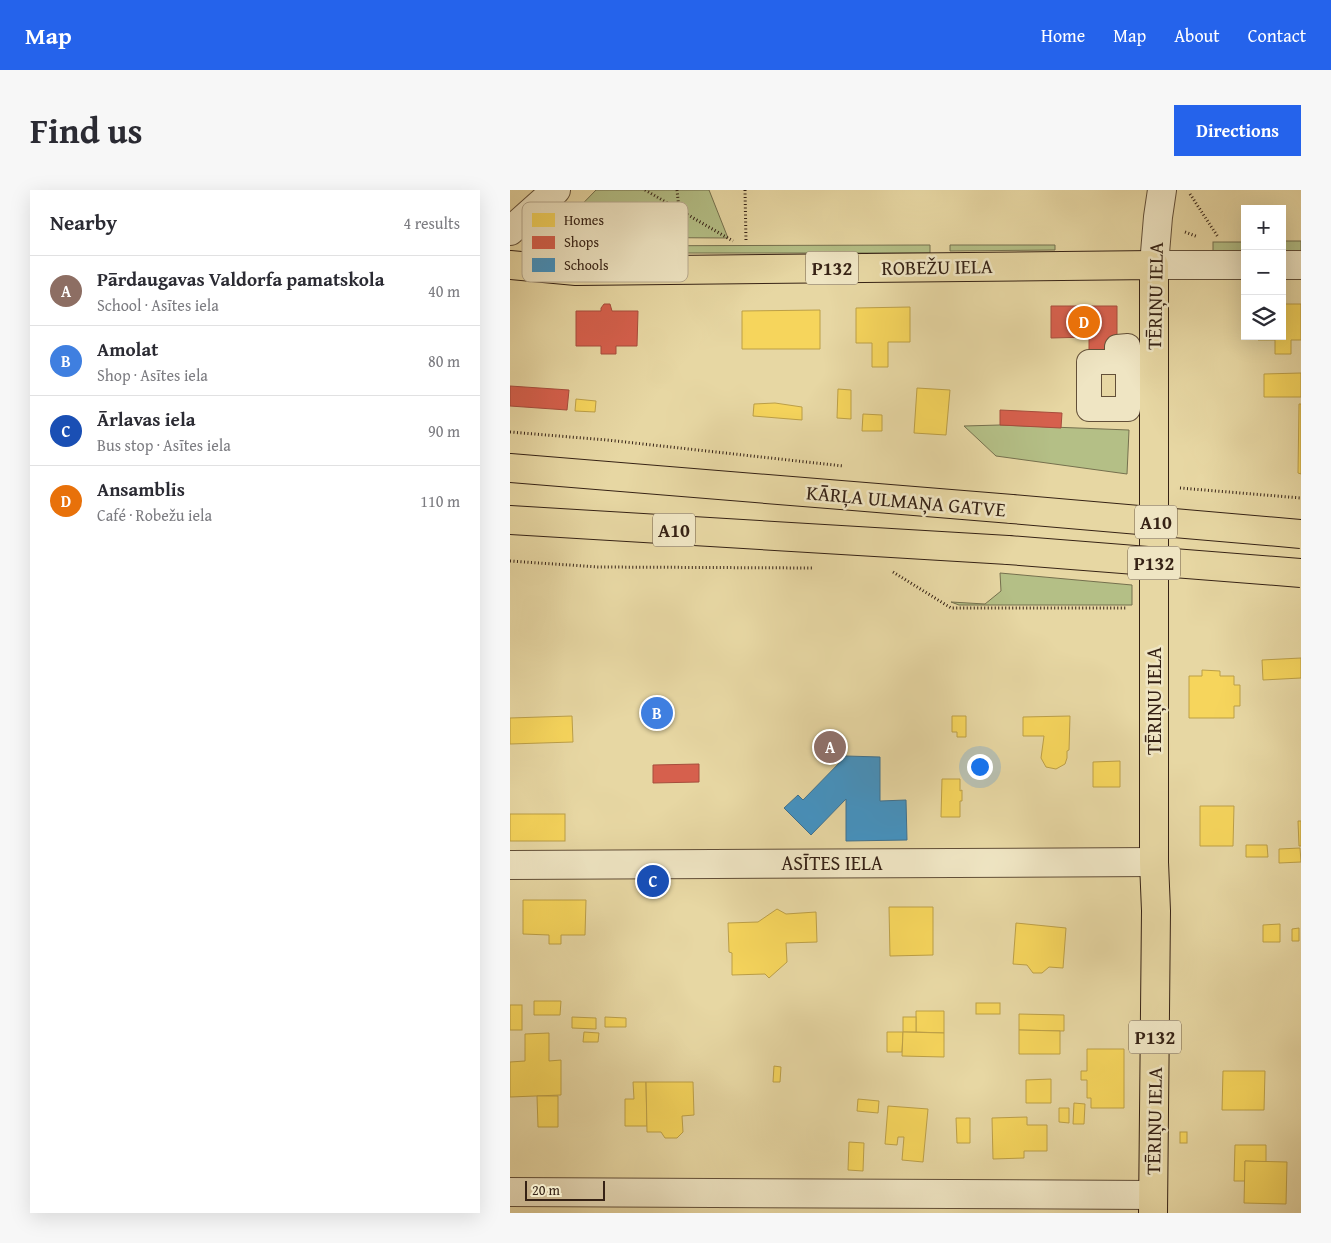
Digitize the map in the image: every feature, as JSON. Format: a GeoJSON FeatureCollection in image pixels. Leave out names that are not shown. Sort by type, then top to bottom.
{"type":"FeatureCollection","features":[{"type":"Feature","properties":{"kind":"main road","name":"ROBEŽU IELA"},"geometry":{"type":"LineString","coordinates":[[688,270],[1154,265]]}},
{"type":"Feature","properties":{"kind":"main road","name":"TĒRIŅU IELA"},"geometry":{"type":"LineString","coordinates":[[1153,1204],[1156,911],[1154,862],[1154,265]]}},
{"type":"Feature","properties":{"kind":"main road","name":"KĀRĻA ULMAŅA GATVE"},"geometry":{"type":"LineString","coordinates":[[510,468],[1301,534]]}},
{"type":"Feature","properties":{"kind":"main road","name":"KĀRĻA ULMAŅA GATVE"},"geometry":{"type":"LineString","coordinates":[[510,520],[1008,550],[1301,573]]}},
{"type":"Feature","properties":{"kind":"street"},"geometry":{"type":"LineString","coordinates":[[543,202],[556,190]]}},
{"type":"Feature","properties":{"kind":"street","name":"TĒRIŅU IELA"},"geometry":{"type":"LineString","coordinates":[[1154,265],[1162,190]]}},
{"type":"Feature","properties":{"kind":"street"},"geometry":{"type":"LineString","coordinates":[[510,231],[522,220]]}},
{"type":"Feature","properties":{"kind":"street","name":"ROBEŽU IELA"},"geometry":{"type":"LineString","coordinates":[[1154,265],[1241,265]]}},
{"type":"Feature","properties":{"kind":"street"},"geometry":{"type":"LineString","coordinates":[[1286,265],[1301,265]]}},
{"type":"Feature","properties":{"kind":"street","name":"ASĪTES IELA"},"geometry":{"type":"LineString","coordinates":[[510,865],[1154,862]]}},
{"type":"Feature","properties":{"kind":"street"},"geometry":{"type":"LineString","coordinates":[[510,1192],[1153,1204]]}},
{"type":"Feature","properties":{"kind":"path"},"geometry":{"type":"LineString","coordinates":[[645,190],[665,202]]}},
{"type":"Feature","properties":{"kind":"path"},"geometry":{"type":"LineString","coordinates":[[745,190],[746,241]]}},
{"type":"Feature","properties":{"kind":"path"},"geometry":{"type":"LineString","coordinates":[[1187,190],[1218,237]]}},
{"type":"Feature","properties":{"kind":"path"},"geometry":{"type":"LineString","coordinates":[[688,215],[733,241]]}},
{"type":"Feature","properties":{"kind":"path"},"geometry":{"type":"LineString","coordinates":[[1182,226],[1184,232],[1201,238]]}},
{"type":"Feature","properties":{"kind":"path"},"geometry":{"type":"LineString","coordinates":[[1210,238],[1227,237]]}},
{"type":"Feature","properties":{"kind":"path"},"geometry":{"type":"LineString","coordinates":[[510,432],[607,440],[846,466]]}},
{"type":"Feature","properties":{"kind":"path"},"geometry":{"type":"LineString","coordinates":[[1208,491],[1301,498]]}},
{"type":"Feature","properties":{"kind":"path"},"geometry":{"type":"LineString","coordinates":[[510,561],[598,567],[818,568]]}},
{"type":"Feature","properties":{"kind":"path"},"geometry":{"type":"LineString","coordinates":[[895,572],[951,608],[1128,608]]}},
{"type":"Feature","properties":{"kind":"green space"},"geometry":{"type":"Polygon","coordinates":[[[596,190],[709,190],[728,238],[688,238],[688,202],[584,202],[596,190]]]}},
{"type":"Feature","properties":{"kind":"green space"},"geometry":{"type":"Polygon","coordinates":[[[1286,241],[1301,241],[1301,252],[1286,252],[1286,241]]]}},
{"type":"Feature","properties":{"kind":"green space"},"geometry":{"type":"Polygon","coordinates":[[[1213,242],[1241,242],[1241,252],[1213,252],[1213,242]]]}},
{"type":"Feature","properties":{"kind":"green space"},"geometry":{"type":"Polygon","coordinates":[[[930,245],[930,253],[688,253],[688,246],[930,245]]]}},
{"type":"Feature","properties":{"kind":"green space"},"geometry":{"type":"Polygon","coordinates":[[[950,245],[1055,245],[1055,250],[950,251],[950,245]]]}},
{"type":"Feature","properties":{"kind":"green space"},"geometry":{"type":"Polygon","coordinates":[[[1000,425],[1129,430],[1127,474],[996,456],[964,426],[1000,425]]]}},
{"type":"Feature","properties":{"kind":"green space"},"geometry":{"type":"Polygon","coordinates":[[[1000,573],[1132,585],[1132,605],[959,605],[951,602],[985,604],[1001,591],[1000,573]]]}},
{"type":"Feature","properties":{"kind":"building: Homes"},"geometry":{"type":"Polygon","coordinates":[[[1286,304],[1301,304],[1301,340],[1291,340],[1291,354],[1275,354],[1275,340],[1286,340],[1286,304]]]}},
{"type":"Feature","properties":{"kind":"building: Homes"},"geometry":{"type":"Polygon","coordinates":[[[910,307],[910,342],[888,342],[888,367],[872,367],[872,343],[856,343],[856,308],[910,307]]]}},
{"type":"Feature","properties":{"kind":"building: Homes"},"geometry":{"type":"Polygon","coordinates":[[[820,310],[820,349],[742,349],[742,311],[820,310]]]}},
{"type":"Feature","properties":{"kind":"building: Homes"},"geometry":{"type":"Polygon","coordinates":[[[1301,373],[1301,397],[1264,397],[1264,374],[1301,373]]]}},
{"type":"Feature","properties":{"kind":"building: Homes"},"geometry":{"type":"Polygon","coordinates":[[[917,388],[950,390],[946,435],[914,433],[917,388]]]}},
{"type":"Feature","properties":{"kind":"building: Homes"},"geometry":{"type":"Polygon","coordinates":[[[838,389],[851,390],[851,419],[837,418],[838,389]]]}},
{"type":"Feature","properties":{"kind":"building: Homes"},"geometry":{"type":"Polygon","coordinates":[[[576,399],[596,401],[595,412],[575,411],[576,399]]]}},
{"type":"Feature","properties":{"kind":"building: Homes"},"geometry":{"type":"Polygon","coordinates":[[[775,403],[802,407],[802,420],[753,416],[754,404],[775,403]]]}},
{"type":"Feature","properties":{"kind":"building: Homes"},"geometry":{"type":"Polygon","coordinates":[[[1299,404],[1301,404],[1301,474],[1298,473],[1299,404]]]}},
{"type":"Feature","properties":{"kind":"building: Homes"},"geometry":{"type":"Polygon","coordinates":[[[863,414],[882,415],[882,431],[862,431],[863,414]]]}},
{"type":"Feature","properties":{"kind":"building: Homes"},"geometry":{"type":"Polygon","coordinates":[[[1301,658],[1301,678],[1263,680],[1262,660],[1301,658]]]}},
{"type":"Feature","properties":{"kind":"building: Homes"},"geometry":{"type":"Polygon","coordinates":[[[1202,670],[1220,671],[1220,676],[1234,676],[1234,685],[1240,685],[1240,706],[1234,706],[1234,718],[1189,718],[1189,676],[1202,676],[1202,670]]]}},
{"type":"Feature","properties":{"kind":"building: Homes"},"geometry":{"type":"Polygon","coordinates":[[[572,716],[573,742],[510,744],[510,718],[572,716]]]}},
{"type":"Feature","properties":{"kind":"building: Homes"},"geometry":{"type":"Polygon","coordinates":[[[952,716],[966,716],[966,737],[957,737],[957,732],[952,732],[952,716]]]}},
{"type":"Feature","properties":{"kind":"building: Homes"},"geometry":{"type":"Polygon","coordinates":[[[1070,716],[1069,750],[1067,751],[1065,764],[1056,769],[1046,767],[1041,758],[1044,736],[1023,736],[1023,717],[1070,716]]]}},
{"type":"Feature","properties":{"kind":"building: Homes"},"geometry":{"type":"Polygon","coordinates":[[[1120,761],[1120,787],[1093,787],[1093,762],[1120,761]]]}},
{"type":"Feature","properties":{"kind":"building: Homes"},"geometry":{"type":"Polygon","coordinates":[[[942,779],[960,779],[962,801],[960,801],[960,817],[941,817],[942,779]]]}},
{"type":"Feature","properties":{"kind":"building: Homes"},"geometry":{"type":"Polygon","coordinates":[[[1200,806],[1234,806],[1233,846],[1200,846],[1200,806]]]}},
{"type":"Feature","properties":{"kind":"building: Homes"},"geometry":{"type":"Polygon","coordinates":[[[510,814],[565,814],[565,841],[510,841],[510,814]]]}},
{"type":"Feature","properties":{"kind":"building: Homes"},"geometry":{"type":"Polygon","coordinates":[[[1298,821],[1301,821],[1301,846],[1299,846],[1298,821]]]}},
{"type":"Feature","properties":{"kind":"building: Homes"},"geometry":{"type":"Polygon","coordinates":[[[1246,845],[1267,845],[1268,857],[1246,857],[1246,845]]]}},
{"type":"Feature","properties":{"kind":"building: Homes"},"geometry":{"type":"Polygon","coordinates":[[[1300,848],[1301,862],[1279,863],[1279,849],[1300,848]]]}},
{"type":"Feature","properties":{"kind":"building: Homes"},"geometry":{"type":"Polygon","coordinates":[[[523,900],[586,900],[585,935],[561,935],[561,944],[549,944],[549,935],[523,934],[523,900]]]}},
{"type":"Feature","properties":{"kind":"building: Homes"},"geometry":{"type":"Polygon","coordinates":[[[889,907],[933,907],[933,955],[890,956],[889,907]]]}},
{"type":"Feature","properties":{"kind":"building: Homes"},"geometry":{"type":"Polygon","coordinates":[[[777,909],[786,914],[816,912],[817,942],[786,943],[787,962],[769,978],[765,974],[732,975],[732,953],[729,952],[728,923],[758,922],[777,909]]]}},
{"type":"Feature","properties":{"kind":"building: Homes"},"geometry":{"type":"Polygon","coordinates":[[[1016,923],[1066,928],[1063,968],[1049,967],[1042,973],[1033,973],[1027,965],[1013,964],[1016,923]]]}},
{"type":"Feature","properties":{"kind":"building: Homes"},"geometry":{"type":"Polygon","coordinates":[[[1280,924],[1280,942],[1263,942],[1263,925],[1280,924]]]}},
{"type":"Feature","properties":{"kind":"building: Homes"},"geometry":{"type":"Polygon","coordinates":[[[1299,928],[1299,941],[1292,941],[1292,929],[1299,928]]]}},
{"type":"Feature","properties":{"kind":"building: Homes"},"geometry":{"type":"Polygon","coordinates":[[[534,1001],[561,1001],[560,1015],[534,1015],[534,1001]]]}},
{"type":"Feature","properties":{"kind":"building: Homes"},"geometry":{"type":"Polygon","coordinates":[[[976,1003],[1000,1003],[1000,1014],[976,1014],[976,1003]]]}},
{"type":"Feature","properties":{"kind":"building: Homes"},"geometry":{"type":"Polygon","coordinates":[[[510,1005],[522,1005],[522,1030],[510,1030],[510,1005]]]}},
{"type":"Feature","properties":{"kind":"building: Homes"},"geometry":{"type":"Polygon","coordinates":[[[916,1011],[944,1011],[944,1033],[916,1032],[916,1011]]]}},
{"type":"Feature","properties":{"kind":"building: Homes"},"geometry":{"type":"Polygon","coordinates":[[[1019,1014],[1064,1015],[1064,1031],[1019,1030],[1019,1014]]]}},
{"type":"Feature","properties":{"kind":"building: Homes"},"geometry":{"type":"Polygon","coordinates":[[[572,1017],[596,1018],[596,1029],[572,1028],[572,1017]]]}},
{"type":"Feature","properties":{"kind":"building: Homes"},"geometry":{"type":"Polygon","coordinates":[[[605,1017],[626,1018],[626,1027],[605,1027],[605,1017]]]}},
{"type":"Feature","properties":{"kind":"building: Homes"},"geometry":{"type":"Polygon","coordinates":[[[903,1017],[916,1017],[916,1032],[903,1032],[903,1017]]]}},
{"type":"Feature","properties":{"kind":"building: Homes"},"geometry":{"type":"Polygon","coordinates":[[[1019,1030],[1060,1031],[1060,1054],[1019,1054],[1019,1030]]]}},
{"type":"Feature","properties":{"kind":"building: Homes"},"geometry":{"type":"Polygon","coordinates":[[[584,1032],[599,1033],[598,1042],[583,1042],[584,1032]]]}},
{"type":"Feature","properties":{"kind":"building: Homes"},"geometry":{"type":"Polygon","coordinates":[[[887,1032],[903,1032],[902,1052],[887,1052],[887,1032]]]}},
{"type":"Feature","properties":{"kind":"building: Homes"},"geometry":{"type":"Polygon","coordinates":[[[903,1032],[944,1033],[944,1057],[902,1056],[903,1032]]]}},
{"type":"Feature","properties":{"kind":"building: Homes"},"geometry":{"type":"Polygon","coordinates":[[[549,1033],[549,1061],[561,1060],[561,1095],[510,1097],[510,1062],[525,1061],[525,1034],[549,1033]]]}},
{"type":"Feature","properties":{"kind":"building: Homes"},"geometry":{"type":"Polygon","coordinates":[[[1087,1049],[1124,1049],[1124,1108],[1091,1108],[1091,1098],[1087,1098],[1087,1080],[1081,1080],[1081,1071],[1087,1071],[1087,1049]]]}},
{"type":"Feature","properties":{"kind":"building: Homes"},"geometry":{"type":"Polygon","coordinates":[[[774,1066],[781,1067],[780,1082],[773,1082],[774,1066]]]}},
{"type":"Feature","properties":{"kind":"building: Homes"},"geometry":{"type":"Polygon","coordinates":[[[1223,1071],[1265,1071],[1264,1110],[1222,1110],[1223,1071]]]}},
{"type":"Feature","properties":{"kind":"building: Homes"},"geometry":{"type":"Polygon","coordinates":[[[1051,1079],[1051,1103],[1026,1103],[1026,1080],[1051,1079]]]}},
{"type":"Feature","properties":{"kind":"building: Homes"},"geometry":{"type":"Polygon","coordinates":[[[633,1082],[646,1082],[647,1126],[625,1126],[625,1099],[634,1099],[633,1082]]]}},
{"type":"Feature","properties":{"kind":"building: Homes"},"geometry":{"type":"Polygon","coordinates":[[[646,1082],[693,1082],[694,1115],[682,1116],[683,1132],[677,1138],[665,1138],[661,1132],[647,1132],[646,1082]]]}},
{"type":"Feature","properties":{"kind":"building: Homes"},"geometry":{"type":"Polygon","coordinates":[[[537,1096],[558,1096],[558,1127],[538,1127],[537,1096]]]}},
{"type":"Feature","properties":{"kind":"building: Homes"},"geometry":{"type":"Polygon","coordinates":[[[858,1099],[879,1101],[878,1113],[857,1111],[858,1099]]]}},
{"type":"Feature","properties":{"kind":"building: Homes"},"geometry":{"type":"Polygon","coordinates":[[[1074,1103],[1085,1104],[1084,1124],[1073,1124],[1074,1103]]]}},
{"type":"Feature","properties":{"kind":"building: Homes"},"geometry":{"type":"Polygon","coordinates":[[[888,1106],[928,1109],[923,1162],[902,1160],[904,1137],[898,1137],[897,1145],[885,1144],[888,1106]]]}},
{"type":"Feature","properties":{"kind":"building: Homes"},"geometry":{"type":"Polygon","coordinates":[[[1059,1108],[1069,1108],[1069,1123],[1059,1122],[1059,1108]]]}},
{"type":"Feature","properties":{"kind":"building: Homes"},"geometry":{"type":"Polygon","coordinates":[[[1027,1117],[1027,1125],[1047,1125],[1047,1151],[1024,1151],[1024,1158],[993,1159],[992,1118],[1027,1117]]]}},
{"type":"Feature","properties":{"kind":"building: Homes"},"geometry":{"type":"Polygon","coordinates":[[[956,1118],[970,1118],[970,1143],[957,1143],[956,1118]]]}},
{"type":"Feature","properties":{"kind":"building: Homes"},"geometry":{"type":"Polygon","coordinates":[[[1180,1132],[1187,1132],[1187,1143],[1180,1143],[1180,1132]]]}},
{"type":"Feature","properties":{"kind":"building: Homes"},"geometry":{"type":"Polygon","coordinates":[[[849,1142],[864,1143],[863,1171],[848,1170],[849,1142]]]}},
{"type":"Feature","properties":{"kind":"building: Homes"},"geometry":{"type":"Polygon","coordinates":[[[1235,1145],[1266,1145],[1266,1162],[1245,1161],[1245,1181],[1234,1181],[1235,1145]]]}},
{"type":"Feature","properties":{"kind":"building: Homes"},"geometry":{"type":"Polygon","coordinates":[[[1245,1161],[1287,1162],[1286,1204],[1244,1203],[1245,1161]]]}},
{"type":"Feature","properties":{"kind":"building: Shops"},"geometry":{"type":"Polygon","coordinates":[[[604,304],[610,304],[612,311],[638,311],[637,346],[616,346],[616,354],[601,354],[601,346],[576,346],[576,311],[601,311],[604,304]]]}},
{"type":"Feature","properties":{"kind":"building: Shops"},"geometry":{"type":"Polygon","coordinates":[[[1051,306],[1117,306],[1117,343],[1089,362],[1089,337],[1051,338],[1051,306]]]}},
{"type":"Feature","properties":{"kind":"building: Shops"},"geometry":{"type":"Polygon","coordinates":[[[510,386],[569,390],[567,410],[510,406],[510,386]]]}},
{"type":"Feature","properties":{"kind":"building: Shops"},"geometry":{"type":"Polygon","coordinates":[[[1000,410],[1062,413],[1061,428],[1000,425],[1000,410]]]}},
{"type":"Feature","properties":{"kind":"building: Shops"},"geometry":{"type":"Polygon","coordinates":[[[699,764],[699,782],[653,783],[653,765],[699,764]]]}},
{"type":"Feature","properties":{"kind":"building: Schools"},"geometry":{"type":"Polygon","coordinates":[[[846,756],[880,757],[880,801],[906,800],[907,840],[846,841],[846,799],[811,835],[784,808],[798,795],[803,800],[846,756]]]}},
{"type":"Feature","properties":{"kind":"place","name":"Ansamblis"},"geometry":{"type":"Point","coordinates":[1084,322]}},
{"type":"Feature","properties":{"kind":"place","name":"Amolat"},"geometry":{"type":"Point","coordinates":[657,713]}},
{"type":"Feature","properties":{"kind":"place","name":"Pārdaugavas Valdorfa pamatskola"},"geometry":{"type":"Point","coordinates":[830,747]}},
{"type":"Feature","properties":{"kind":"place","name":"Ārlavas iela"},"geometry":{"type":"Point","coordinates":[653,881]}}]}
